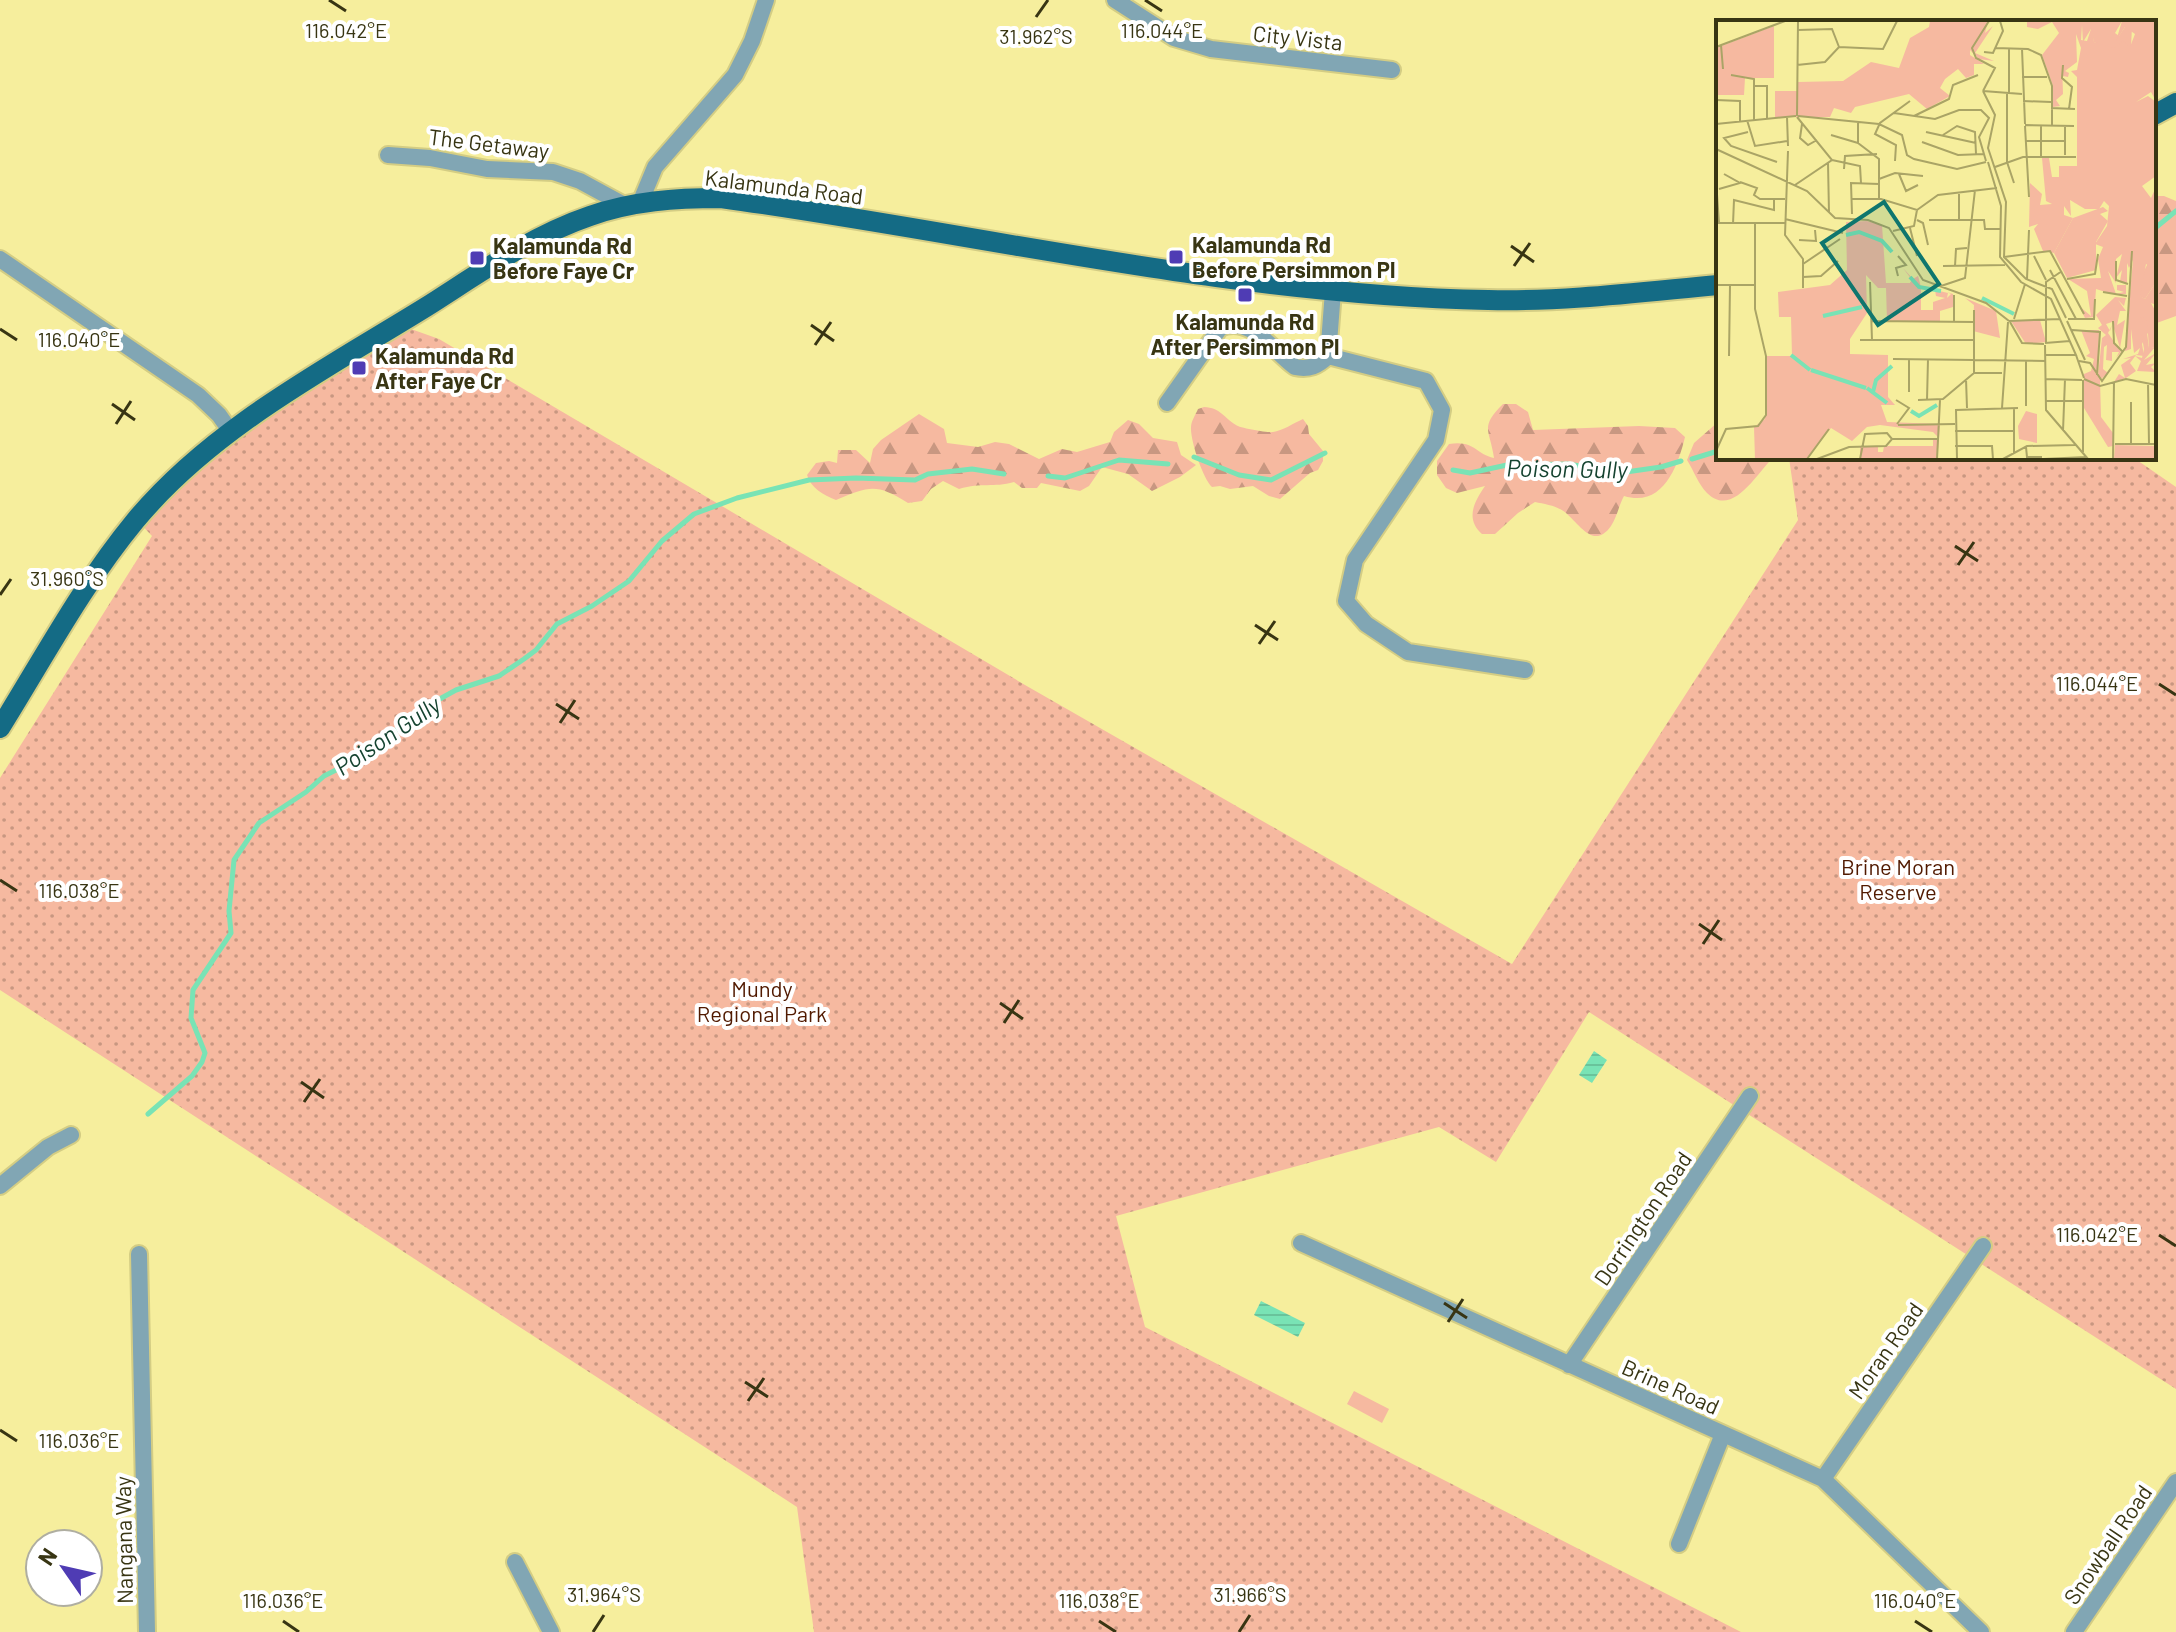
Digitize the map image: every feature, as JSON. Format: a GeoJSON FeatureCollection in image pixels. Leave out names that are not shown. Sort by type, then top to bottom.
{"type":"FeatureCollection","features":[{"type":"Feature","properties":{"kind":"main road"},"geometry":{"type":"LineString","coordinates":[[2156,114],[2176,103]]}},
{"type":"Feature","properties":{"kind":"main road","name":"Kalamunda Road"},"geometry":{"type":"LineString","coordinates":[[0,728],[90,583],[136,519],[198,458],[231,432],[397,324],[542,236],[591,215],[633,204],[678,198],[721,198],[1108,260],[1333,291],[1504,300],[1716,285]]}},
{"type":"Feature","properties":{"kind":"street"},"geometry":{"type":"LineString","coordinates":[[633,204],[655,167],[735,75],[752,41],[766,0]]}},
{"type":"Feature","properties":{"kind":"street","name":"City Vista"},"geometry":{"type":"LineString","coordinates":[[1115,0],[1174,38],[1211,49],[1392,70]]}},
{"type":"Feature","properties":{"kind":"street","name":"The Getaway"},"geometry":{"type":"LineString","coordinates":[[388,155],[430,158],[487,169],[553,172],[633,204]]}},
{"type":"Feature","properties":{"kind":"street"},"geometry":{"type":"LineString","coordinates":[[0,259],[198,395],[231,432]]}},
{"type":"Feature","properties":{"kind":"street"},"geometry":{"type":"LineString","coordinates":[[1167,403],[1220,328],[1230,324],[1247,327],[1295,367],[1305,369],[1319,365],[1328,356],[1333,291]]}},
{"type":"Feature","properties":{"kind":"street"},"geometry":{"type":"LineString","coordinates":[[1328,356],[1426,381],[1442,410],[1436,440],[1355,560],[1346,601],[1366,624],[1408,652],[1525,670]]}},
{"type":"Feature","properties":{"kind":"street","name":"Dorrington Road"},"geometry":{"type":"LineString","coordinates":[[1569,1365],[1750,1096]]}},
{"type":"Feature","properties":{"kind":"street"},"geometry":{"type":"LineString","coordinates":[[0,1186],[48,1147],[71,1135]]}},
{"type":"Feature","properties":{"kind":"street","name":"Brine Road"},"geometry":{"type":"LineString","coordinates":[[1301,1243],[1823,1479],[1981,1632]]}},
{"type":"Feature","properties":{"kind":"street","name":"Moran Road"},"geometry":{"type":"LineString","coordinates":[[1823,1479],[1983,1246]]}},
{"type":"Feature","properties":{"kind":"street","name":"Nangana Way"},"geometry":{"type":"LineString","coordinates":[[139,1254],[147,1632]]}},
{"type":"Feature","properties":{"kind":"street"},"geometry":{"type":"LineString","coordinates":[[1679,1544],[1723,1434]]}},
{"type":"Feature","properties":{"kind":"street","name":"Snowball Road"},"geometry":{"type":"LineString","coordinates":[[2074,1632],[2176,1482]]}},
{"type":"Feature","properties":{"kind":"street"},"geometry":{"type":"LineString","coordinates":[[515,1562],[551,1632]]}},
{"type":"Feature","properties":{"kind":"green space"},"geometry":{"type":"Polygon","coordinates":[[[2156,196],[2176,201],[2176,316],[2156,323],[2156,196]]]}},
{"type":"Feature","properties":{"kind":"green space","name":"Mundy Regional Park"},"geometry":{"type":"Polygon","coordinates":[[[397,324],[439,339],[1025,685],[1512,964],[1798,520],[1789,460],[2137,460],[2176,487],[2176,1389],[1589,1012],[1496,1162],[1439,1127],[1116,1216],[1145,1327],[1741,1632],[814,1632],[797,1507],[0,990],[0,778],[152,536],[136,519],[169,486],[397,324]]]}},
{"type":"Feature","properties":{"kind":"green space"},"geometry":{"type":"Polygon","coordinates":[[[1503,404],[1516,404],[1528,412],[1533,430],[1639,426],[1675,428],[1685,437],[1673,472],[1666,482],[1649,496],[1624,496],[1611,526],[1599,536],[1587,533],[1559,509],[1535,502],[1495,534],[1482,534],[1474,522],[1473,510],[1485,486],[1457,493],[1446,488],[1437,475],[1437,461],[1449,444],[1458,443],[1494,458],[1488,429],[1491,418],[1503,404]]]}},
{"type":"Feature","properties":{"kind":"green space"},"geometry":{"type":"Polygon","coordinates":[[[1204,407],[1218,411],[1238,426],[1266,432],[1280,430],[1303,419],[1309,434],[1323,451],[1323,461],[1318,470],[1310,473],[1280,499],[1253,486],[1230,489],[1212,487],[1201,468],[1191,433],[1198,409],[1204,407]]]}},
{"type":"Feature","properties":{"kind":"green space"},"geometry":{"type":"Polygon","coordinates":[[[919,414],[944,429],[947,443],[978,447],[995,442],[1009,444],[1039,459],[1062,449],[1077,452],[1110,442],[1114,432],[1128,420],[1139,424],[1153,438],[1177,442],[1181,455],[1196,465],[1152,491],[1128,474],[1102,467],[1089,486],[1080,491],[1041,483],[1037,488],[1022,488],[1014,482],[959,489],[943,481],[931,489],[922,501],[908,503],[888,492],[873,489],[836,500],[811,484],[807,475],[816,463],[837,463],[838,450],[856,450],[870,463],[873,449],[881,440],[919,414]]]}},
{"type":"Feature","properties":{"kind":"green space"},"geometry":{"type":"Polygon","coordinates":[[[1716,424],[1716,460],[1771,460],[1735,497],[1717,499],[1707,493],[1687,460],[1694,443],[1716,424]]]}},
{"type":"Feature","properties":{"kind":"green space"},"geometry":{"type":"Polygon","coordinates":[[[1354,1391],[1389,1409],[1382,1423],[1347,1404],[1354,1391]]]}},
{"type":"Feature","properties":{"kind":"shaded area"},"geometry":{"type":"Polygon","coordinates":[[[1594,1051],[1607,1060],[1592,1083],[1579,1075],[1594,1051]]]}},
{"type":"Feature","properties":{"kind":"shaded area"},"geometry":{"type":"Polygon","coordinates":[[[1261,1301],[1305,1323],[1298,1337],[1254,1315],[1261,1301]]]}},
{"type":"Feature","properties":{"kind":"waterway","name":"Poison Gully"},"geometry":{"type":"LineString","coordinates":[[2156,227],[2176,211]]}},
{"type":"Feature","properties":{"kind":"waterway","name":"Poison Gully"},"geometry":{"type":"LineString","coordinates":[[1692,459],[1716,452]]}},
{"type":"Feature","properties":{"kind":"waterway","name":"Poison Gully"},"geometry":{"type":"LineString","coordinates":[[1194,457],[1239,475],[1271,480],[1325,453]]}},
{"type":"Feature","properties":{"kind":"waterway"},"geometry":{"type":"LineString","coordinates":[[1048,476],[1065,478],[1119,460],[1168,464]]}},
{"type":"Feature","properties":{"kind":"waterway","name":"Poison Gully"},"geometry":{"type":"LineString","coordinates":[[1453,470],[1470,473],[1507,465],[1569,464],[1626,472],[1681,461]]}},
{"type":"Feature","properties":{"kind":"waterway","name":"Poison Gully"},"geometry":{"type":"LineString","coordinates":[[148,1114],[192,1076],[202,1062],[205,1053],[191,1018],[193,990],[231,933],[229,911],[234,860],[259,823],[306,792],[324,776],[360,758],[427,706],[456,690],[499,676],[524,659],[536,650],[557,624],[592,606],[629,581],[662,541],[694,514],[737,498],[809,480],[915,480],[928,474],[972,469],[1004,474]]}},
{"type":"Feature","properties":{"kind":"place","name":"Kalamunda Rd Before Persimmon Pl"},"geometry":{"type":"Point","coordinates":[1176,257]}},
{"type":"Feature","properties":{"kind":"place","name":"Kalamunda Rd Before Faye Cr"},"geometry":{"type":"Point","coordinates":[477,258]}},
{"type":"Feature","properties":{"kind":"place","name":"Kalamunda Rd After Persimmon Pl"},"geometry":{"type":"Point","coordinates":[1245,295]}},
{"type":"Feature","properties":{"kind":"place","name":"Kalamunda Rd After Faye Cr"},"geometry":{"type":"Point","coordinates":[359,368]}},
{"type":"Feature","properties":{"kind":"park label","name":"Brine Moran Reserve"},"geometry":{"type":"Point","coordinates":[1898,878]}}]}
